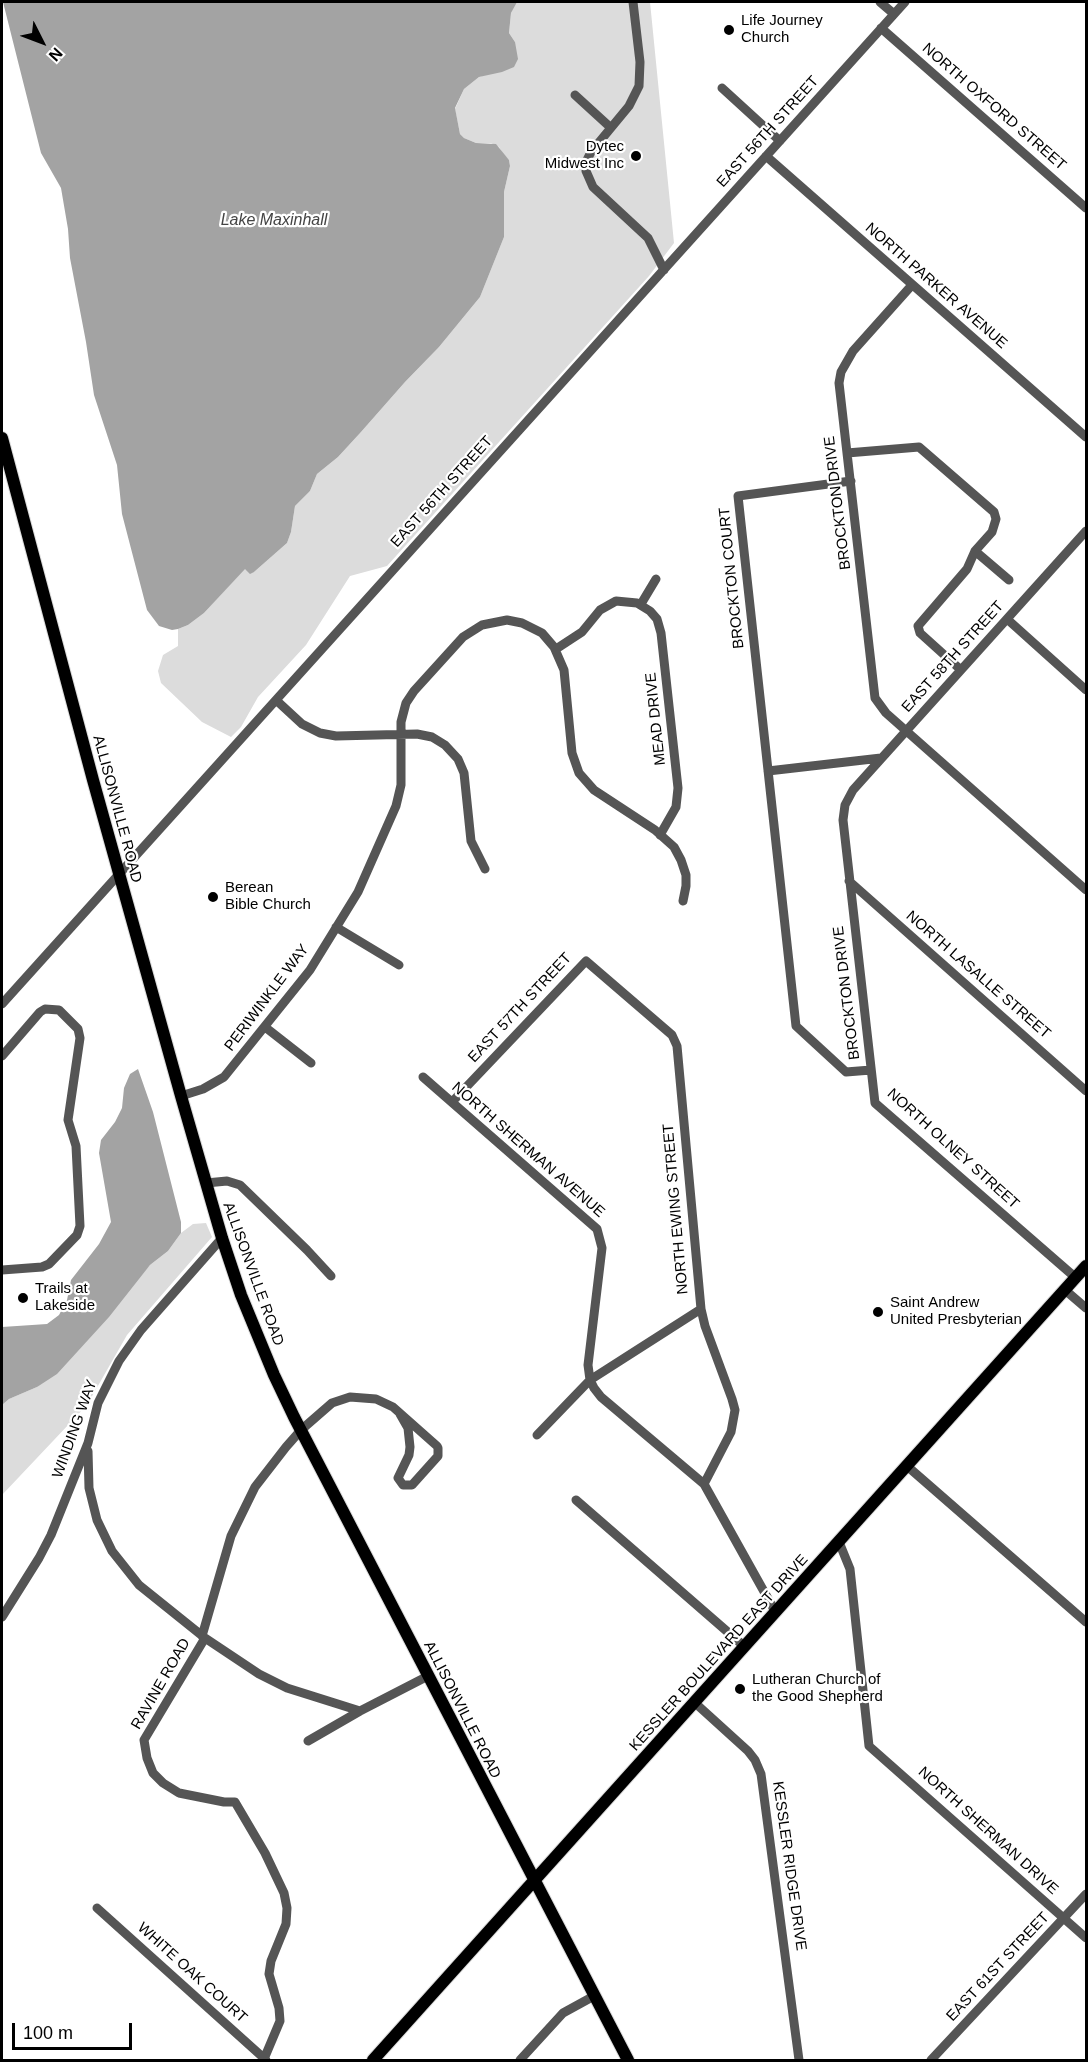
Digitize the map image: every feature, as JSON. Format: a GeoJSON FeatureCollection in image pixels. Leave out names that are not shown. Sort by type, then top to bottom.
{"type":"FeatureCollection","features":[{"type":"Feature","properties":{"kind":"main road","name":"ALLISONVILLE ROAD"},"geometry":{"type":"LineString","coordinates":[[2,445],[181,1096],[222,1238],[258,1338],[301,1430],[628,2061]]}},
{"type":"Feature","properties":{"kind":"main road","name":"KESSLER BOULEVARD EAST DRIVE"},"geometry":{"type":"LineString","coordinates":[[373,2061],[1086,1266]]}},
{"type":"Feature","properties":{"kind":"street"},"geometry":{"type":"LineString","coordinates":[[633,2],[640,62],[639,86],[629,106],[589,156],[586,166],[587,177],[597,191],[648,238],[664,270]]}},
{"type":"Feature","properties":{"kind":"street"},"geometry":{"type":"LineString","coordinates":[[880,2],[894,14]]}},
{"type":"Feature","properties":{"kind":"street","name":"EAST 56TH STREET"},"geometry":{"type":"LineString","coordinates":[[2,1004],[905,2]]}},
{"type":"Feature","properties":{"kind":"street","name":"NORTH OXFORD STREET"},"geometry":{"type":"LineString","coordinates":[[881,28],[1086,208]]}},
{"type":"Feature","properties":{"kind":"street"},"geometry":{"type":"LineString","coordinates":[[722,88],[780,141]]}},
{"type":"Feature","properties":{"kind":"street"},"geometry":{"type":"LineString","coordinates":[[575,95],[610,127]]}},
{"type":"Feature","properties":{"kind":"street","name":"NORTH PARKER AVENUE"},"geometry":{"type":"LineString","coordinates":[[766,156],[1086,437]]}},
{"type":"Feature","properties":{"kind":"street","name":"BROCKTON DRIVE"},"geometry":{"type":"LineString","coordinates":[[912,285],[853,351],[841,372],[839,387],[874,694],[882,709],[1086,891]]}},
{"type":"Feature","properties":{"kind":"street"},"geometry":{"type":"LineString","coordinates":[[847,453],[919,447],[994,512],[996,519],[994,529],[975,551],[967,569],[919,624],[918,630],[961,670]]}},
{"type":"Feature","properties":{"kind":"street","name":"BROCKTON COURT"},"geometry":{"type":"LineString","coordinates":[[851,481],[738,496],[796,1026],[846,1072],[871,1070]]}},
{"type":"Feature","properties":{"kind":"street","name":"EAST 58TH STREET"},"geometry":{"type":"LineString","coordinates":[[845,805],[853,790],[881,758],[1086,531]]}},
{"type":"Feature","properties":{"kind":"street"},"geometry":{"type":"LineString","coordinates":[[975,551],[1009,580]]}},
{"type":"Feature","properties":{"kind":"street"},"geometry":{"type":"LineString","coordinates":[[656,579],[641,604],[627,601],[612,603],[600,610],[582,632],[556,649],[564,670],[572,753],[579,773],[594,790],[660,835],[676,850],[684,867],[687,886],[683,902]]}},
{"type":"Feature","properties":{"kind":"street","name":"MEAD DRIVE"},"geometry":{"type":"LineString","coordinates":[[641,604],[655,616],[661,633],[676,759],[678,799],[660,835]]}},
{"type":"Feature","properties":{"kind":"street"},"geometry":{"type":"LineString","coordinates":[[1006,619],[1086,690]]}},
{"type":"Feature","properties":{"kind":"street","name":"PERIWINKLE WAY"},"geometry":{"type":"LineString","coordinates":[[181,1096],[208,1087],[224,1077],[305,978],[358,892],[396,806],[401,785],[402,714],[410,697],[463,637],[482,625],[507,620],[526,624],[542,633],[556,649]]}},
{"type":"Feature","properties":{"kind":"street"},"geometry":{"type":"LineString","coordinates":[[276,700],[302,724],[320,733],[336,736],[417,734],[435,739],[448,748],[458,759],[465,777],[471,841],[485,869]]}},
{"type":"Feature","properties":{"kind":"street"},"geometry":{"type":"LineString","coordinates":[[768,771],[881,758]]}},
{"type":"Feature","properties":{"kind":"street","name":"BROCKTON DRIVE"},"geometry":{"type":"LineString","coordinates":[[845,805],[843,821],[871,1070]]}},
{"type":"Feature","properties":{"kind":"street","name":"NORTH LASALLE STREET"},"geometry":{"type":"LineString","coordinates":[[849,881],[1086,1091]]}},
{"type":"Feature","properties":{"kind":"street"},"geometry":{"type":"LineString","coordinates":[[336,927],[399,965]]}},
{"type":"Feature","properties":{"kind":"street","name":"EAST 57TH STREET"},"geometry":{"type":"LineString","coordinates":[[452,1102],[586,961]]}},
{"type":"Feature","properties":{"kind":"street","name":"NORTH EWING STREET"},"geometry":{"type":"LineString","coordinates":[[586,961],[669,1031],[676,1042],[701,1309],[735,1410],[731,1432],[704,1484]]}},
{"type":"Feature","properties":{"kind":"street"},"geometry":{"type":"LineString","coordinates":[[2,1056],[42,1011],[55,1009],[77,1027],[80,1038],[68,1120],[76,1146],[80,1226],[77,1234],[50,1264],[42,1267],[2,1270]]}},
{"type":"Feature","properties":{"kind":"street"},"geometry":{"type":"LineString","coordinates":[[265,1027],[311,1063]]}},
{"type":"Feature","properties":{"kind":"street","name":"NORTH OLNEY STREET"},"geometry":{"type":"LineString","coordinates":[[871,1070],[875,1103],[1076,1278]]}},
{"type":"Feature","properties":{"kind":"street","name":"NORTH SHERMAN AVENUE"},"geometry":{"type":"LineString","coordinates":[[423,1077],[592,1223],[598,1231],[602,1248],[588,1361],[590,1380]]}},
{"type":"Feature","properties":{"kind":"street"},"geometry":{"type":"LineString","coordinates":[[206,1183],[227,1181],[240,1185],[331,1275]]}},
{"type":"Feature","properties":{"kind":"street","name":"WINDING WAY"},"geometry":{"type":"LineString","coordinates":[[2,1617],[51,1535],[88,1443],[98,1403],[121,1357],[141,1330],[222,1238]]}},
{"type":"Feature","properties":{"kind":"street"},"geometry":{"type":"LineString","coordinates":[[1065,1290],[1086,1308]]}},
{"type":"Feature","properties":{"kind":"street"},"geometry":{"type":"LineString","coordinates":[[537,1436],[590,1380],[701,1309]]}},
{"type":"Feature","properties":{"kind":"street"},"geometry":{"type":"LineString","coordinates":[[590,1380],[601,1397],[704,1484],[776,1613]]}},
{"type":"Feature","properties":{"kind":"street"},"geometry":{"type":"LineString","coordinates":[[204,1637],[231,1536],[255,1487],[275,1459],[301,1430],[332,1403],[350,1397],[376,1399],[388,1404],[400,1414],[437,1446],[439,1451],[438,1456],[414,1483],[409,1485],[401,1483],[398,1478],[409,1455],[410,1447],[408,1428],[400,1414]]}},
{"type":"Feature","properties":{"kind":"street"},"geometry":{"type":"LineString","coordinates":[[88,1443],[88,1477],[98,1520],[112,1551],[139,1585],[238,1662],[269,1680],[360,1711]]}},
{"type":"Feature","properties":{"kind":"street"},"geometry":{"type":"LineString","coordinates":[[907,1466],[1086,1622]]}},
{"type":"Feature","properties":{"kind":"street"},"geometry":{"type":"LineString","coordinates":[[576,1500],[745,1647]]}},
{"type":"Feature","properties":{"kind":"street","name":"NORTH SHERMAN DRIVE"},"geometry":{"type":"LineString","coordinates":[[839,1542],[850,1569],[869,1746],[1086,1938]]}},
{"type":"Feature","properties":{"kind":"street","name":"RAVINE ROAD"},"geometry":{"type":"LineString","coordinates":[[204,1637],[144,1740],[147,1758],[153,1773],[163,1783],[179,1793],[224,1802],[236,1802],[265,1853],[284,1893],[287,1908],[286,1923],[271,1961],[269,1974],[279,2008],[280,2021],[265,2060]]}},
{"type":"Feature","properties":{"kind":"street"},"geometry":{"type":"LineString","coordinates":[[308,1741],[428,1676]]}},
{"type":"Feature","properties":{"kind":"street","name":"KESSLER RIDGE DRIVE"},"geometry":{"type":"LineString","coordinates":[[694,1702],[748,1751],[762,1774],[799,2061]]}},
{"type":"Feature","properties":{"kind":"street","name":"EAST 61ST STREET"},"geometry":{"type":"LineString","coordinates":[[931,2061],[1086,1894]]}},
{"type":"Feature","properties":{"kind":"street","name":"WHITE OAK COURT"},"geometry":{"type":"LineString","coordinates":[[97,1908],[265,2060]]}},
{"type":"Feature","properties":{"kind":"street"},"geometry":{"type":"LineString","coordinates":[[520,2061],[563,2013],[594,1996]]}},
{"type":"Feature","properties":{"kind":"shaded area"},"geometry":{"type":"Polygon","coordinates":[[[516,2],[650,2],[674,243],[649,276],[387,566],[350,576],[306,645],[258,697],[241,727],[231,737],[202,722],[161,683],[158,671],[163,655],[178,646],[178,629],[188,625],[204,613],[245,568],[254,572],[287,543],[295,506],[310,491],[317,474],[338,457],[439,347],[480,297],[504,237],[504,192],[510,166],[509,160],[499,147],[491,143],[476,143],[460,134],[455,109],[464,89],[485,75],[515,42],[509,33],[511,13],[516,2]]]}},
{"type":"Feature","properties":{"kind":"shaded area"},"geometry":{"type":"Polygon","coordinates":[[[206,1223],[212,1237],[127,1335],[87,1405],[2,1495],[2,1405],[9,1399],[37,1387],[150,1265],[168,1251],[181,1233],[193,1224],[206,1223]]]}},
{"type":"Feature","properties":{"kind":"water","name":"Lake Maxinhall"},"geometry":{"type":"Polygon","coordinates":[[[3,2],[517,2],[511,13],[509,33],[515,42],[518,59],[514,67],[479,77],[464,89],[455,108],[460,134],[476,143],[496,144],[509,160],[510,166],[504,192],[504,237],[480,297],[439,347],[338,457],[317,474],[310,491],[295,506],[287,543],[254,572],[250,574],[245,569],[204,613],[188,625],[178,629],[172,630],[159,626],[147,610],[122,514],[117,465],[94,395],[70,258],[61,188],[41,153],[3,2]]]}},
{"type":"Feature","properties":{"kind":"water"},"geometry":{"type":"Polygon","coordinates":[[[138,1069],[153,1112],[181,1222],[181,1233],[168,1251],[150,1265],[109,1317],[57,1374],[2,1405],[2,1327],[47,1324],[59,1315],[67,1300],[71,1280],[99,1244],[111,1222],[99,1153],[101,1140],[115,1122],[122,1108],[124,1088],[130,1074],[138,1069]]]}},
{"type":"Feature","properties":{"kind":"place","name":"Life Journey Church"},"geometry":{"type":"Point","coordinates":[729,30]}},
{"type":"Feature","properties":{"kind":"place","name":"Dytec Midwest Inc"},"geometry":{"type":"Point","coordinates":[636,156]}},
{"type":"Feature","properties":{"kind":"place","name":"Berean Bible Church"},"geometry":{"type":"Point","coordinates":[213,897]}},
{"type":"Feature","properties":{"kind":"place","name":"Trails at Lakeside"},"geometry":{"type":"Point","coordinates":[23,1298]}},
{"type":"Feature","properties":{"kind":"place","name":"Saint Andrew United Presbyterian"},"geometry":{"type":"Point","coordinates":[878,1312]}},
{"type":"Feature","properties":{"kind":"place","name":"Lutheran Church of the Good Shepherd"},"geometry":{"type":"Point","coordinates":[740,1689]}}]}
